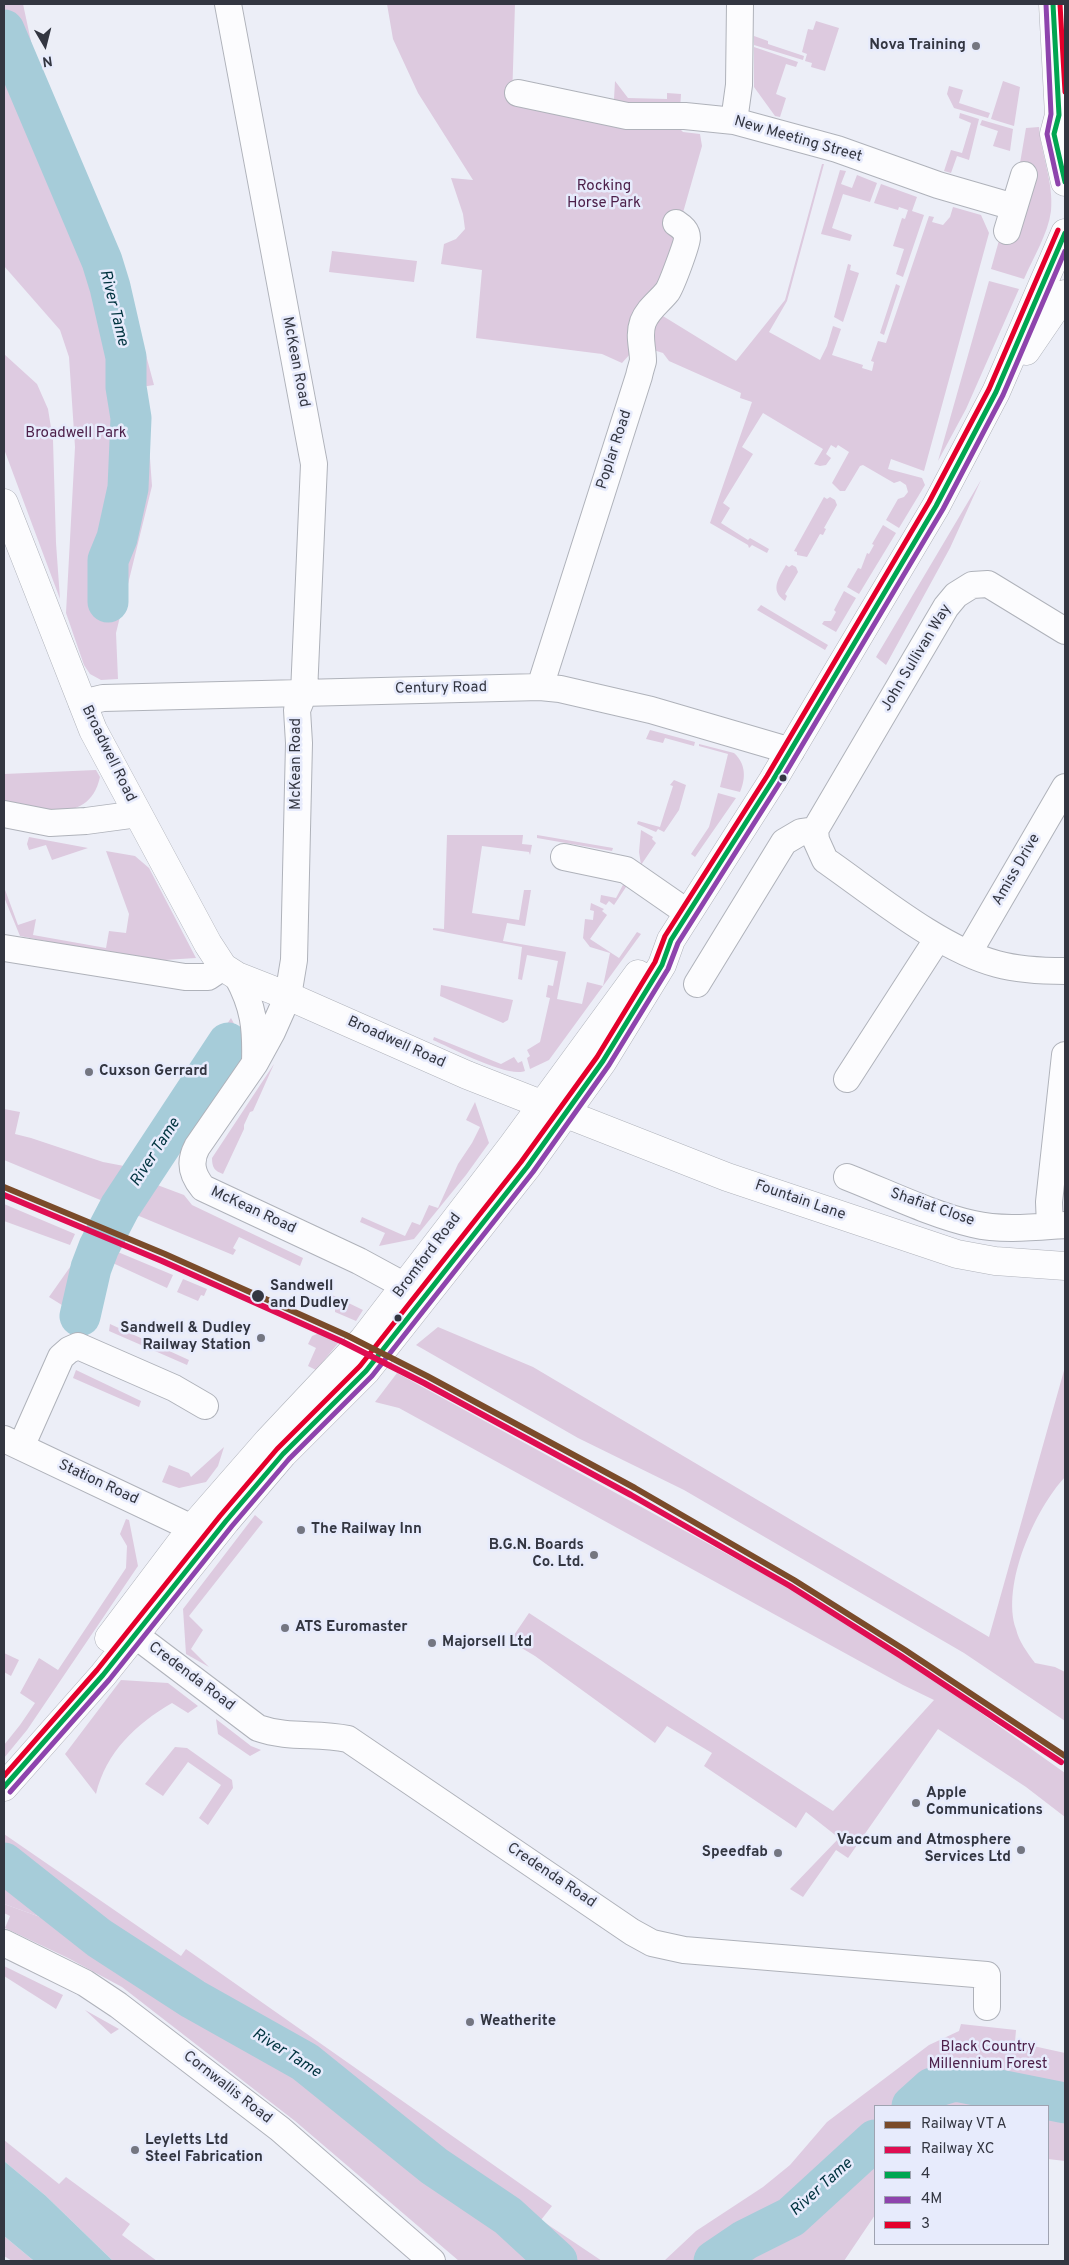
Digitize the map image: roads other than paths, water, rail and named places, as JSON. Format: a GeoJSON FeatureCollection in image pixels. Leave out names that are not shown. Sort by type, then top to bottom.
{"type":"FeatureCollection","features":[{"type":"Feature","properties":{"kind":"main road"},"geometry":{"type":"LineString","coordinates":[[1053,4],[1062,120],[1054,134],[1065,182]]}},
{"type":"Feature","properties":{"kind":"main road","name":"Bromford Road"},"geometry":{"type":"LineString","coordinates":[[4,1787],[30,1755],[103,1675],[132,1624],[192,1528],[268,1441],[351,1354],[405,1286],[554,1109],[651,957],[670,940],[791,751],[936,506],[996,392],[1065,233]]}},
{"type":"Feature","properties":{"kind":"main road","name":"Bromford Road"},"geometry":{"type":"LineString","coordinates":[[996,392],[1065,294]]}},
{"type":"Feature","properties":{"kind":"main road","name":"Broadwell Road"},"geometry":{"type":"LineString","coordinates":[[4,503],[93,730],[208,944],[230,972],[467,1075],[554,1109]]}},
{"type":"Feature","properties":{"kind":"main road","name":"Bromford Road"},"geometry":{"type":"LineString","coordinates":[[30,1755],[88,1667],[100,1664],[132,1624],[198,1556],[279,1459],[366,1371],[528,1167],[554,1109]]}},
{"type":"Feature","properties":{"kind":"main road","name":"Fountain Lane"},"geometry":{"type":"LineString","coordinates":[[554,1109],[727,1177],[957,1254],[1012,1263],[1065,1266]]}},
{"type":"Feature","properties":{"kind":"main road"},"geometry":{"type":"LineString","coordinates":[[405,1286],[420,1286],[446,1252],[462,1249]]}},
{"type":"Feature","properties":{"kind":"main road"},"geometry":{"type":"LineString","coordinates":[[192,1528],[206,1530],[263,1462],[279,1459]]}},
{"type":"Feature","properties":{"kind":"main road"},"geometry":{"type":"LineString","coordinates":[[192,1528],[201,1541],[198,1556]]}},
{"type":"Feature","properties":{"kind":"street","name":"McKean Road"},"geometry":{"type":"LineString","coordinates":[[228,4],[314,464],[304,693],[297,710],[299,744],[294,960],[288,996],[272,1032],[255,1063],[192,1157],[192,1168],[197,1181],[203,1188],[359,1261],[405,1286]]}},
{"type":"Feature","properties":{"kind":"street"},"geometry":{"type":"LineString","coordinates":[[734,120],[739,85],[740,4]]}},
{"type":"Feature","properties":{"kind":"street","name":"New Meeting Street"},"geometry":{"type":"LineString","coordinates":[[518,93],[627,116],[685,116],[734,120],[819,144],[938,185],[1011,219],[1024,175]]}},
{"type":"Feature","properties":{"kind":"street","name":"Poplar Road"},"geometry":{"type":"LineString","coordinates":[[540,687],[639,376],[643,361],[640,332],[650,310],[668,291],[673,282],[685,248],[686,232],[676,223]]}},
{"type":"Feature","properties":{"kind":"street","name":"John Sullivan Way"},"geometry":{"type":"LineString","coordinates":[[815,830],[941,616],[956,595],[972,586],[988,584],[1065,631]]}},
{"type":"Feature","properties":{"kind":"street","name":"Century Road"},"geometry":{"type":"LineString","coordinates":[[82,703],[103,698],[560,688],[651,710],[791,751]]}},
{"type":"Feature","properties":{"kind":"street","name":"Amiss Drive"},"geometry":{"type":"LineString","coordinates":[[969,952],[1065,787]]}},
{"type":"Feature","properties":{"kind":"street"},"geometry":{"type":"LineString","coordinates":[[4,814],[50,822],[86,821],[138,814]]}},
{"type":"Feature","properties":{"kind":"street"},"geometry":{"type":"LineString","coordinates":[[697,984],[784,842],[801,832],[815,830],[816,840],[825,860],[938,938],[997,964],[1036,971],[1065,971]]}},
{"type":"Feature","properties":{"kind":"street"},"geometry":{"type":"LineString","coordinates":[[564,857],[626,870],[688,912]]}},
{"type":"Feature","properties":{"kind":"street"},"geometry":{"type":"LineString","coordinates":[[847,1079],[938,938]]}},
{"type":"Feature","properties":{"kind":"street"},"geometry":{"type":"LineString","coordinates":[[4,948],[185,977],[208,977],[230,972],[249,997],[256,1029],[255,1063]]}},
{"type":"Feature","properties":{"kind":"street","name":"Shafiat Close"},"geometry":{"type":"LineString","coordinates":[[847,1177],[940,1214],[974,1224],[1002,1228],[1058,1226],[1049,1202],[1065,1055]]}},
{"type":"Feature","properties":{"kind":"street"},"geometry":{"type":"LineString","coordinates":[[12,1443],[61,1357],[69,1350],[78,1346],[174,1388],[206,1406]]}},
{"type":"Feature","properties":{"kind":"street","name":"Station Road"},"geometry":{"type":"LineString","coordinates":[[12,1443],[192,1528]]}},
{"type":"Feature","properties":{"kind":"street","name":"Credenda Road"},"geometry":{"type":"LineString","coordinates":[[132,1624],[258,1728],[274,1734],[293,1736],[331,1735],[348,1739],[652,1943],[684,1950],[987,1975],[987,2007]]}},
{"type":"Feature","properties":{"kind":"street","name":"Cornwallis Road"},"geometry":{"type":"LineString","coordinates":[[4,1943],[85,1983],[118,2005],[280,2129],[432,2261]]}},
{"type":"Feature","properties":{"kind":"water"},"geometry":{"type":"Polygon","coordinates":[[[4,2161],[46,2196],[113,2261],[34,2261],[4,2236],[4,2161]]]}},
{"type":"Feature","properties":{"kind":"waterway","name":"River Tame"},"geometry":{"type":"LineString","coordinates":[[4,30],[102,261],[126,357],[126,387],[131,418],[128,488],[117,538],[108,560],[108,602]]}},
{"type":"Feature","properties":{"kind":"waterway","name":"River Tame"},"geometry":{"type":"LineString","coordinates":[[80,1316],[91,1268],[99,1247],[120,1207],[228,1043]]}},
{"type":"Feature","properties":{"kind":"waterway","name":"River Tame"},"geometry":{"type":"LineString","coordinates":[[4,1863],[99,1938],[193,1999],[305,2062],[434,2166],[508,2216],[557,2261]]}},
{"type":"Feature","properties":{"kind":"waterway","name":"River Tame"},"geometry":{"type":"LineString","coordinates":[[913,2105],[932,2088],[955,2081],[1065,2103]]}},
{"type":"Feature","properties":{"kind":"waterway","name":"River Tame"},"geometry":{"type":"LineString","coordinates":[[714,2261],[745,2240],[791,2217],[874,2141]]}},
{"type":"Feature","properties":{"kind":"rail line","name":"XC"},"geometry":{"type":"LineString","coordinates":[[4,1195],[162,1261],[343,1342],[424,1383],[631,1495],[790,1586],[901,1656],[1061,1762]]}},
{"type":"Feature","properties":{"kind":"place","name":"Nova Training"},"geometry":{"type":"Point","coordinates":[976,46]}},
{"type":"Feature","properties":{"kind":"place","name":"Cuxson Gerrard"},"geometry":{"type":"Point","coordinates":[89,1072]}},
{"type":"Feature","properties":{"kind":"place","name":"Sandwell and Dudley"},"geometry":{"type":"Point","coordinates":[258,1296]}},
{"type":"Feature","properties":{"kind":"place","name":"Sandwell & Dudley Railway Station"},"geometry":{"type":"Point","coordinates":[261,1338]}},
{"type":"Feature","properties":{"kind":"place","name":"The Railway Inn"},"geometry":{"type":"Point","coordinates":[301,1530]}},
{"type":"Feature","properties":{"kind":"place","name":"B.G.N. Boards Co. Ltd."},"geometry":{"type":"Point","coordinates":[594,1555]}},
{"type":"Feature","properties":{"kind":"place","name":"ATS Euromaster"},"geometry":{"type":"Point","coordinates":[285,1628]}},
{"type":"Feature","properties":{"kind":"place","name":"Majorsell Ltd"},"geometry":{"type":"Point","coordinates":[432,1643]}},
{"type":"Feature","properties":{"kind":"place","name":"Apple Communications"},"geometry":{"type":"Point","coordinates":[916,1803]}},
{"type":"Feature","properties":{"kind":"place","name":"Vaccum and Atmosphere Services Ltd"},"geometry":{"type":"Point","coordinates":[1021,1850]}},
{"type":"Feature","properties":{"kind":"place","name":"Speedfab"},"geometry":{"type":"Point","coordinates":[778,1853]}},
{"type":"Feature","properties":{"kind":"place","name":"Weatherite"},"geometry":{"type":"Point","coordinates":[470,2022]}},
{"type":"Feature","properties":{"kind":"place","name":"Leyletts Ltd Steel Fabrication"},"geometry":{"type":"Point","coordinates":[135,2150]}},
{"type":"Feature","properties":{"kind":"park label","name":"Rocking Horse Park"},"geometry":{"type":"Point","coordinates":[604,196]}},
{"type":"Feature","properties":{"kind":"park label","name":"Broadwell Park"},"geometry":{"type":"Point","coordinates":[76,434]}},
{"type":"Feature","properties":{"kind":"park label","name":"Black Country Millennium Forest"},"geometry":{"type":"Point","coordinates":[988,2056]}}]}
